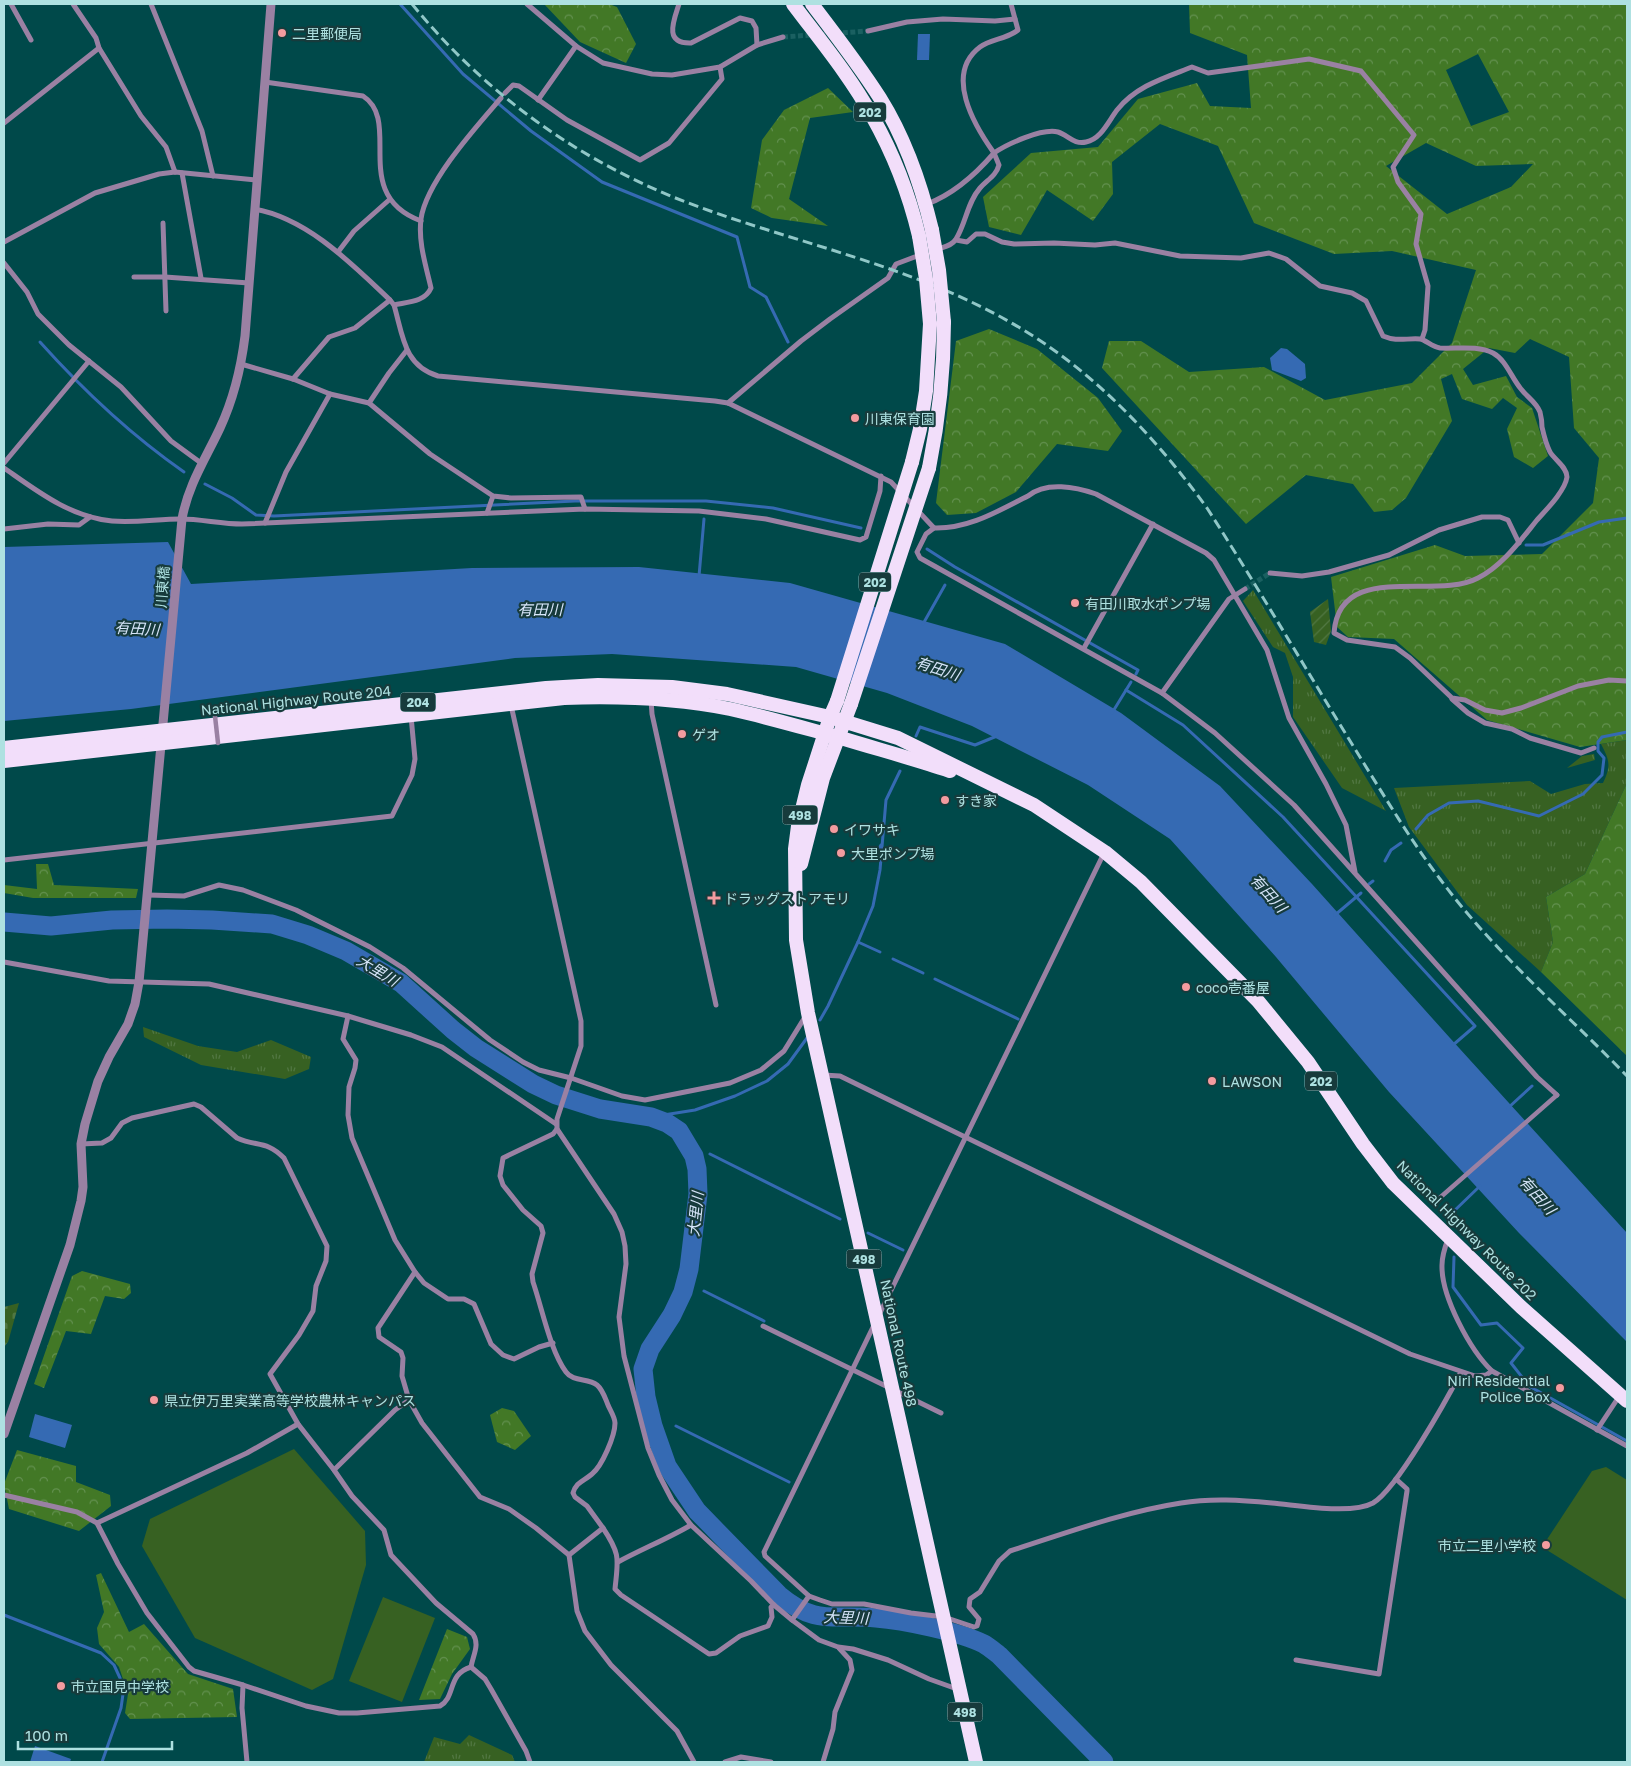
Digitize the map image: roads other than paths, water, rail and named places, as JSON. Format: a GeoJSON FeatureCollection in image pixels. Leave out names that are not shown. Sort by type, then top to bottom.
{"type":"FeatureCollection","features":[{"type":"Feature","properties":{"kind":"highway","name":"202"},"geometry":{"type":"LineString","coordinates":[[792,4],[835,59],[871,114],[901,178],[912,208],[926,233]]}},
{"type":"Feature","properties":{"kind":"highway","name":"202"},"geometry":{"type":"LineString","coordinates":[[812,4],[845,47],[880,99],[919,180],[926,204],[926,279],[944,358],[936,434],[929,468],[844,702],[830,718],[824,733]]}},
{"type":"Feature","properties":{"kind":"highway","name":"202"},"geometry":{"type":"LineString","coordinates":[[830,718],[845,722],[844,702],[920,429],[937,323]]}},
{"type":"Feature","properties":{"kind":"highway","name":"National Highway Route 204"},"geometry":{"type":"LineString","coordinates":[[651,692],[730,709],[824,733]]}},
{"type":"Feature","properties":{"kind":"highway","name":"National Highway Route 204"},"geometry":{"type":"LineString","coordinates":[[4,761],[162,737],[510,698],[564,698],[651,692],[727,694],[830,718]]}},
{"type":"Feature","properties":{"kind":"highway","name":"National Highway Route 202"},"geometry":{"type":"LineString","coordinates":[[845,722],[898,738],[1034,805],[1105,852],[1141,882],[1258,1001],[1308,1062],[1362,1144],[1393,1183],[1521,1307],[1624,1398]]}},
{"type":"Feature","properties":{"kind":"highway","name":"National Route 498"},"geometry":{"type":"LineString","coordinates":[[796,900],[803,856],[823,778],[845,722]]}},
{"type":"Feature","properties":{"kind":"highway","name":"National Highway Route 202"},"geometry":{"type":"LineString","coordinates":[[824,733],[915,759],[994,786]]}},
{"type":"Feature","properties":{"kind":"highway","name":"National Route 498"},"geometry":{"type":"LineString","coordinates":[[824,733],[798,826],[795,849],[796,940],[808,1013],[976,1762]]}},
{"type":"Feature","properties":{"kind":"highway","name":"National Highway Route 204"},"geometry":{"type":"LineString","coordinates":[[4,748],[162,737]]}},
{"type":"Feature","properties":{"kind":"street"},"geometry":{"type":"LineString","coordinates":[[11,4],[31,40]]}},
{"type":"Feature","properties":{"kind":"street"},"geometry":{"type":"LineString","coordinates":[[73,4],[96,38],[99,48],[141,116],[166,147],[175,172]]}},
{"type":"Feature","properties":{"kind":"street"},"geometry":{"type":"LineString","coordinates":[[150,4],[202,131],[213,176]]}},
{"type":"Feature","properties":{"kind":"street","name":"川東橋"},"geometry":{"type":"LineString","coordinates":[[4,1434],[70,1246],[83,1187],[81,1144],[98,1081],[128,1024],[135,1004],[142,961],[181,523],[185,502],[201,463],[220,428],[232,399],[241,364],[245,336],[271,4]]}},
{"type":"Feature","properties":{"kind":"street"},"geometry":{"type":"LineString","coordinates":[[527,4],[576,46],[603,63],[652,74],[672,76],[720,67],[757,45],[783,37]]}},
{"type":"Feature","properties":{"kind":"street"},"geometry":{"type":"LineString","coordinates":[[679,4],[672,23],[672,32],[676,40],[683,44],[691,43],[740,18],[752,22],[756,28],[757,45]]}},
{"type":"Feature","properties":{"kind":"street"},"geometry":{"type":"LineString","coordinates":[[728,403],[801,341],[888,278],[896,264],[949,245],[956,240],[973,197],[997,173],[999,165],[994,153],[979,133],[966,98],[963,82],[964,66],[970,56],[981,46],[1012,35],[1018,30],[1011,4]]}},
{"type":"Feature","properties":{"kind":"street"},"geometry":{"type":"LineString","coordinates":[[868,31],[907,22],[943,19],[995,21],[1014,18]]}},
{"type":"Feature","properties":{"kind":"street"},"geometry":{"type":"LineString","coordinates":[[538,100],[576,46]]}},
{"type":"Feature","properties":{"kind":"street"},"geometry":{"type":"LineString","coordinates":[[4,123],[99,48]]}},
{"type":"Feature","properties":{"kind":"street"},"geometry":{"type":"LineString","coordinates":[[926,204],[940,199],[978,172],[994,153],[1004,146],[1045,132],[1056,132],[1074,142],[1086,142],[1099,136],[1118,108],[1143,86],[1192,67],[1208,73],[1309,59],[1361,70],[1414,135],[1393,167],[1398,182],[1421,214],[1416,244],[1428,286],[1425,330],[1422,339]]}},
{"type":"Feature","properties":{"kind":"street"},"geometry":{"type":"LineString","coordinates":[[505,93],[513,84],[519,86],[567,120],[640,160],[669,143],[722,79],[720,67]]}},
{"type":"Feature","properties":{"kind":"street"},"geometry":{"type":"LineString","coordinates":[[265,82],[363,96],[368,99],[378,112],[383,187],[390,200],[407,216],[421,221]]}},
{"type":"Feature","properties":{"kind":"street"},"geometry":{"type":"LineString","coordinates":[[394,305],[424,299],[429,293],[431,288],[421,242],[421,221],[425,202],[456,153],[500,99]]}},
{"type":"Feature","properties":{"kind":"street"},"geometry":{"type":"LineString","coordinates":[[4,242],[94,194],[159,174],[175,172],[257,180]]}},
{"type":"Feature","properties":{"kind":"street"},"geometry":{"type":"LineString","coordinates":[[182,173],[201,278]]}},
{"type":"Feature","properties":{"kind":"street"},"geometry":{"type":"LineString","coordinates":[[338,252],[354,231],[390,200]]}},
{"type":"Feature","properties":{"kind":"street"},"geometry":{"type":"LineString","coordinates":[[254,209],[270,212],[290,221],[338,252],[390,300],[394,305],[407,350],[414,362],[425,372],[438,376],[728,403],[891,482],[934,528]]}},
{"type":"Feature","properties":{"kind":"street"},"geometry":{"type":"LineString","coordinates":[[163,224],[166,312]]}},
{"type":"Feature","properties":{"kind":"street"},"geometry":{"type":"LineString","coordinates":[[956,240],[967,242],[976,234],[984,234],[1002,242],[1014,244],[1054,243],[1095,246],[1116,243],[1180,256],[1240,258],[1269,253],[1286,259],[1320,286],[1352,293],[1366,301],[1383,336],[1392,340],[1422,339],[1439,348],[1476,348],[1492,353],[1502,360],[1540,413],[1544,439],[1551,453],[1566,471],[1565,484],[1556,498],[1497,566],[1477,579],[1455,585],[1376,588],[1362,591],[1341,606],[1335,622],[1334,633],[1347,640],[1395,647],[1410,658],[1468,713],[1485,723],[1512,729],[1530,738],[1581,753],[1594,748]]}},
{"type":"Feature","properties":{"kind":"street"},"geometry":{"type":"LineString","coordinates":[[4,263],[27,292],[38,314],[69,345],[121,387],[171,441],[201,463]]}},
{"type":"Feature","properties":{"kind":"street"},"geometry":{"type":"LineString","coordinates":[[134,278],[201,278],[249,283]]}},
{"type":"Feature","properties":{"kind":"street"},"geometry":{"type":"LineString","coordinates":[[292,379],[329,337],[355,328],[390,300]]}},
{"type":"Feature","properties":{"kind":"street"},"geometry":{"type":"LineString","coordinates":[[369,403],[389,372],[407,350]]}},
{"type":"Feature","properties":{"kind":"street"},"geometry":{"type":"LineString","coordinates":[[4,463],[89,361]]}},
{"type":"Feature","properties":{"kind":"street"},"geometry":{"type":"LineString","coordinates":[[241,364],[292,379],[330,394],[369,403],[430,454],[493,496],[511,498],[581,497],[584,509]]}},
{"type":"Feature","properties":{"kind":"street"},"geometry":{"type":"LineString","coordinates":[[265,523],[286,472],[330,394]]}},
{"type":"Feature","properties":{"kind":"street"},"geometry":{"type":"LineString","coordinates":[[4,468],[49,499],[68,509],[90,517],[112,521],[225,524],[265,523],[584,509],[708,512],[766,519],[860,540],[866,537],[880,491],[881,476]]}},
{"type":"Feature","properties":{"kind":"street"},"geometry":{"type":"LineString","coordinates":[[1355,872],[1346,825],[1326,784],[1289,718],[1267,650],[1214,560],[1206,553],[1096,494],[1080,488],[1044,487],[980,520],[947,528],[934,528],[926,534],[917,552],[920,558],[1162,693],[1215,733],[1287,798],[1557,1096],[1435,1202]]}},
{"type":"Feature","properties":{"kind":"street"},"geometry":{"type":"LineString","coordinates":[[487,513],[493,496]]}},
{"type":"Feature","properties":{"kind":"street"},"geometry":{"type":"LineString","coordinates":[[4,529],[48,524],[79,525],[90,517]]}},
{"type":"Feature","properties":{"kind":"street"},"geometry":{"type":"LineString","coordinates":[[1270,573],[1302,576],[1329,572],[1389,555],[1439,530],[1482,517],[1500,517],[1508,520],[1519,542]]}},
{"type":"Feature","properties":{"kind":"street"},"geometry":{"type":"LineString","coordinates":[[1084,648],[1153,524]]}},
{"type":"Feature","properties":{"kind":"street"},"geometry":{"type":"LineString","coordinates":[[1162,693],[1229,599],[1245,589]]}},
{"type":"Feature","properties":{"kind":"street"},"geometry":{"type":"LineString","coordinates":[[1452,698],[1464,700],[1485,710],[1502,713],[1521,708],[1578,686],[1609,680],[1627,681]]}},
{"type":"Feature","properties":{"kind":"street"},"geometry":{"type":"LineString","coordinates":[[651,692],[652,714],[716,1005]]}},
{"type":"Feature","properties":{"kind":"street"},"geometry":{"type":"LineString","coordinates":[[510,698],[581,1021],[581,1046],[553,1134],[503,1158],[500,1176],[503,1185],[522,1210],[541,1226],[543,1233],[532,1274],[533,1282],[553,1343],[567,1374],[596,1384],[602,1392],[615,1422],[609,1447],[599,1467],[592,1475],[579,1483],[573,1492],[575,1497],[587,1506],[616,1547],[618,1562],[614,1589],[621,1596],[709,1654],[716,1653],[740,1636],[768,1626],[772,1617],[771,1607],[774,1605]]}},
{"type":"Feature","properties":{"kind":"street"},"geometry":{"type":"LineString","coordinates":[[4,860],[392,816],[412,775],[415,759],[410,709]]}},
{"type":"Feature","properties":{"kind":"street"},"geometry":{"type":"LineString","coordinates":[[215,716],[218,743]]}},
{"type":"Feature","properties":{"kind":"street"},"geometry":{"type":"LineString","coordinates":[[1105,852],[852,1369],[764,1552],[765,1556],[809,1596],[832,1604],[864,1604],[944,1617],[974,1627],[977,1626],[979,1619],[969,1607],[970,1600],[980,1592],[999,1561],[1010,1551],[1139,1510],[1183,1502],[1232,1500],[1336,1508],[1358,1508],[1372,1503],[1383,1495],[1396,1479],[1421,1441],[1460,1372]]}},
{"type":"Feature","properties":{"kind":"street"},"geometry":{"type":"LineString","coordinates":[[147,899],[184,896],[219,885],[243,890],[296,910],[370,948],[403,968],[490,1040],[523,1062],[539,1070],[571,1078],[622,1096],[645,1100],[730,1083],[761,1070],[784,1051],[808,1013]]}},
{"type":"Feature","properties":{"kind":"street"},"geometry":{"type":"LineString","coordinates":[[4,962],[109,981],[209,984],[348,1016],[411,1035],[442,1047],[556,1124],[614,1214],[622,1232],[626,1264],[618,1317],[624,1356],[648,1448],[672,1500],[691,1525],[774,1605],[819,1640],[888,1660],[929,1679],[960,1690]]}},
{"type":"Feature","properties":{"kind":"street"},"geometry":{"type":"LineString","coordinates":[[348,1016],[343,1039],[356,1060],[356,1068],[348,1087],[348,1115],[352,1138],[395,1240],[415,1272],[424,1283],[448,1299],[464,1299],[474,1304],[491,1344],[502,1355],[514,1359],[539,1347],[553,1343]]}},
{"type":"Feature","properties":{"kind":"street"},"geometry":{"type":"LineString","coordinates":[[822,1075],[840,1076],[1410,1354],[1476,1376],[1492,1372]]}},
{"type":"Feature","properties":{"kind":"street"},"geometry":{"type":"LineString","coordinates":[[81,1144],[102,1143],[111,1138],[122,1123],[132,1118],[194,1104],[201,1107],[237,1138],[270,1146],[276,1149],[284,1158],[327,1246],[326,1261],[316,1286],[313,1311],[299,1335],[270,1374],[298,1424],[352,1496],[384,1530],[390,1555],[436,1603],[473,1634],[477,1646],[470,1667]]}},
{"type":"Feature","properties":{"kind":"street"},"geometry":{"type":"LineString","coordinates":[[1449,1237],[1442,1265],[1444,1286],[1451,1305],[1474,1349],[1492,1372],[1627,1446]]}},
{"type":"Feature","properties":{"kind":"street"},"geometry":{"type":"LineString","coordinates":[[415,1272],[378,1328],[379,1337],[401,1352],[403,1358],[402,1376],[409,1400],[422,1423],[480,1496],[509,1509],[536,1528],[569,1556],[577,1611],[585,1631],[611,1665],[677,1731],[694,1762]]}},
{"type":"Feature","properties":{"kind":"street"},"geometry":{"type":"LineString","coordinates":[[763,1326],[941,1413]]}},
{"type":"Feature","properties":{"kind":"street"},"geometry":{"type":"LineString","coordinates":[[1598,1430],[1624,1398]]}},
{"type":"Feature","properties":{"kind":"street"},"geometry":{"type":"LineString","coordinates":[[334,1470],[396,1410],[409,1400]]}},
{"type":"Feature","properties":{"kind":"street"},"geometry":{"type":"LineString","coordinates":[[97,1523],[247,1453],[298,1424]]}},
{"type":"Feature","properties":{"kind":"street"},"geometry":{"type":"LineString","coordinates":[[1296,1660],[1379,1674],[1407,1491],[1396,1479]]}},
{"type":"Feature","properties":{"kind":"street"},"geometry":{"type":"LineString","coordinates":[[4,1495],[77,1512],[97,1523],[118,1564],[148,1613],[194,1671],[306,1706],[339,1713],[357,1714],[440,1706],[445,1703],[457,1676],[462,1670],[470,1667]]}},
{"type":"Feature","properties":{"kind":"street"},"geometry":{"type":"LineString","coordinates":[[618,1562],[691,1525]]}},
{"type":"Feature","properties":{"kind":"street"},"geometry":{"type":"LineString","coordinates":[[569,1556],[603,1528]]}},
{"type":"Feature","properties":{"kind":"street"},"geometry":{"type":"LineString","coordinates":[[792,1620],[809,1596]]}},
{"type":"Feature","properties":{"kind":"street"},"geometry":{"type":"LineString","coordinates":[[822,1762],[833,1729],[835,1712],[852,1670],[850,1660],[838,1647]]}},
{"type":"Feature","properties":{"kind":"street"},"geometry":{"type":"LineString","coordinates":[[470,1667],[488,1684],[526,1751],[530,1762]]}},
{"type":"Feature","properties":{"kind":"street"},"geometry":{"type":"LineString","coordinates":[[243,1685],[242,1708],[247,1762]]}},
{"type":"Feature","properties":{"kind":"street"},"geometry":{"type":"LineString","coordinates":[[726,1762],[741,1757],[771,1762]]}},
{"type":"Feature","properties":{"kind":"water"},"geometry":{"type":"Polygon","coordinates":[[[918,34],[930,34],[929,60],[917,60],[918,34]]]}},
{"type":"Feature","properties":{"kind":"water"},"geometry":{"type":"Polygon","coordinates":[[[1281,348],[1287,349],[1305,364],[1306,378],[1301,381],[1272,370],[1270,358],[1281,348]]]}},
{"type":"Feature","properties":{"kind":"water","name":"有田川"},"geometry":{"type":"Polygon","coordinates":[[[168,542],[191,584],[472,568],[639,567],[790,583],[1005,644],[1121,713],[1220,786],[1312,884],[1627,1233],[1627,1342],[1519,1233],[1389,1092],[1276,957],[1170,839],[1088,785],[972,726],[887,693],[796,667],[612,654],[515,658],[131,709],[4,721],[4,547],[168,542]]]}},
{"type":"Feature","properties":{"kind":"water"},"geometry":{"type":"Polygon","coordinates":[[[35,1414],[72,1425],[65,1448],[29,1437],[35,1414]]]}},
{"type":"Feature","properties":{"kind":"water"},"geometry":{"type":"Polygon","coordinates":[[[35,1746],[71,1759],[70,1762],[30,1762],[35,1746]]]}},
{"type":"Feature","properties":{"kind":"waterway"},"geometry":{"type":"LineString","coordinates":[[400,4],[463,74],[531,131],[602,182],[737,237],[750,287],[766,297],[788,342]]}},
{"type":"Feature","properties":{"kind":"waterway"},"geometry":{"type":"LineString","coordinates":[[40,342],[108,411],[145,443],[184,472]]}},
{"type":"Feature","properties":{"kind":"waterway"},"geometry":{"type":"LineString","coordinates":[[205,484],[232,498],[256,515],[274,516],[575,501],[706,501],[773,508],[861,528]]}},
{"type":"Feature","properties":{"kind":"waterway"},"geometry":{"type":"LineString","coordinates":[[1526,545],[1543,545],[1599,522],[1627,518]]}},
{"type":"Feature","properties":{"kind":"waterway"},"geometry":{"type":"LineString","coordinates":[[699,576],[704,519]]}},
{"type":"Feature","properties":{"kind":"waterway"},"geometry":{"type":"LineString","coordinates":[[927,549],[955,567],[1138,670],[1136,674]]}},
{"type":"Feature","properties":{"kind":"waterway"},"geometry":{"type":"LineString","coordinates":[[923,624],[945,585]]}},
{"type":"Feature","properties":{"kind":"waterway"},"geometry":{"type":"LineString","coordinates":[[1112,713],[1131,682]]}},
{"type":"Feature","properties":{"kind":"waterway"},"geometry":{"type":"LineString","coordinates":[[1126,690],[1183,725],[1283,817],[1475,1026],[1453,1045]]}},
{"type":"Feature","properties":{"kind":"waterway"},"geometry":{"type":"LineString","coordinates":[[916,736],[920,727],[975,745],[997,736]]}},
{"type":"Feature","properties":{"kind":"waterway"},"geometry":{"type":"LineString","coordinates":[[1416,829],[1428,815],[1449,803],[1478,801],[1539,816],[1583,794],[1602,775],[1604,758],[1598,751],[1598,742],[1602,737],[1627,732]]}},
{"type":"Feature","properties":{"kind":"waterway"},"geometry":{"type":"LineString","coordinates":[[820,1020],[858,942],[873,906],[880,870],[886,800],[900,771]]}},
{"type":"Feature","properties":{"kind":"waterway"},"geometry":{"type":"LineString","coordinates":[[1385,861],[1391,850],[1401,843]]}},
{"type":"Feature","properties":{"kind":"waterway"},"geometry":{"type":"LineString","coordinates":[[875,856],[881,845]]}},
{"type":"Feature","properties":{"kind":"waterway"},"geometry":{"type":"LineString","coordinates":[[1369,884],[1373,881]]}},
{"type":"Feature","properties":{"kind":"waterway"},"geometry":{"type":"LineString","coordinates":[[1335,915],[1361,893]]}},
{"type":"Feature","properties":{"kind":"waterway","name":"大里川"},"geometry":{"type":"LineString","coordinates":[[4,922],[51,926],[112,920],[212,920],[272,924],[308,935],[346,951],[401,983],[476,1048],[533,1084],[556,1095],[600,1109],[651,1117],[667,1123],[679,1131],[694,1156],[697,1169],[698,1194],[689,1269],[683,1292],[672,1315],[650,1349],[643,1369],[646,1397],[653,1426],[667,1466],[697,1511],[779,1595],[804,1611],[825,1617],[861,1617],[901,1621],[946,1631],[984,1644],[999,1655],[1104,1762]]}},
{"type":"Feature","properties":{"kind":"waterway"},"geometry":{"type":"LineString","coordinates":[[858,942],[880,952]]}},
{"type":"Feature","properties":{"kind":"waterway"},"geometry":{"type":"LineString","coordinates":[[893,959],[923,973]]}},
{"type":"Feature","properties":{"kind":"waterway"},"geometry":{"type":"LineString","coordinates":[[935,979],[1018,1019]]}},
{"type":"Feature","properties":{"kind":"waterway"},"geometry":{"type":"LineString","coordinates":[[651,1117],[695,1110],[735,1096],[767,1081],[788,1064],[807,1038]]}},
{"type":"Feature","properties":{"kind":"waterway"},"geometry":{"type":"LineString","coordinates":[[1508,1108],[1532,1086]]}},
{"type":"Feature","properties":{"kind":"waterway"},"geometry":{"type":"LineString","coordinates":[[710,1154],[840,1219]]}},
{"type":"Feature","properties":{"kind":"waterway"},"geometry":{"type":"LineString","coordinates":[[1453,1212],[1480,1186]]}},
{"type":"Feature","properties":{"kind":"waterway"},"geometry":{"type":"LineString","coordinates":[[868,1233],[903,1250]]}},
{"type":"Feature","properties":{"kind":"waterway"},"geometry":{"type":"LineString","coordinates":[[1454,1257],[1453,1287],[1481,1325],[1497,1323],[1523,1348],[1511,1363],[1529,1386],[1627,1441]]}},
{"type":"Feature","properties":{"kind":"waterway"},"geometry":{"type":"LineString","coordinates":[[704,1291],[764,1321]]}},
{"type":"Feature","properties":{"kind":"waterway"},"geometry":{"type":"LineString","coordinates":[[676,1426],[789,1482]]}},
{"type":"Feature","properties":{"kind":"waterway"},"geometry":{"type":"LineString","coordinates":[[4,1615],[101,1653],[114,1665],[120,1678],[123,1694],[121,1708],[102,1762]]}},
{"type":"Feature","properties":{"kind":"tunnel"},"geometry":{"type":"LineString","coordinates":[[783,37],[868,31]]}},
{"type":"Feature","properties":{"kind":"tunnel"},"geometry":{"type":"LineString","coordinates":[[1245,589],[1270,573]]}},
{"type":"Feature","properties":{"kind":"railway"},"geometry":{"type":"LineString","coordinates":[[412,4],[468,65],[498,92],[530,117],[599,161],[635,180],[715,213],[885,267],[968,301],[1008,321],[1038,339],[1092,380],[1142,428],[1207,508],[1391,807],[1440,879],[1461,906],[1506,956],[1627,1076]]}},
{"type":"Feature","properties":{"kind":"place","name":"二里郵便局"},"geometry":{"type":"Point","coordinates":[282,33]}},
{"type":"Feature","properties":{"kind":"place","name":"川東保育園"},"geometry":{"type":"Point","coordinates":[855,418]}},
{"type":"Feature","properties":{"kind":"place","name":"有田川取水ポンプ場"},"geometry":{"type":"Point","coordinates":[1075,603]}},
{"type":"Feature","properties":{"kind":"place","name":"ゲオ"},"geometry":{"type":"Point","coordinates":[682,734]}},
{"type":"Feature","properties":{"kind":"place","name":"すき家"},"geometry":{"type":"Point","coordinates":[945,800]}},
{"type":"Feature","properties":{"kind":"place","name":"イワサキ"},"geometry":{"type":"Point","coordinates":[834,829]}},
{"type":"Feature","properties":{"kind":"place","name":"大里ポンプ場"},"geometry":{"type":"Point","coordinates":[841,853]}},
{"type":"Feature","properties":{"kind":"place","name":"ドラッグストアモリ"},"geometry":{"type":"Point","coordinates":[714,898]}},
{"type":"Feature","properties":{"kind":"place","name":"coco壱番屋"},"geometry":{"type":"Point","coordinates":[1186,987]}},
{"type":"Feature","properties":{"kind":"place","name":"LAWSON"},"geometry":{"type":"Point","coordinates":[1212,1081]}},
{"type":"Feature","properties":{"kind":"place","name":"Niri Residential Police Box"},"geometry":{"type":"Point","coordinates":[1560,1388]}},
{"type":"Feature","properties":{"kind":"place","name":"県立伊万里実業高等学校農林キャンパス"},"geometry":{"type":"Point","coordinates":[154,1400]}},
{"type":"Feature","properties":{"kind":"place","name":"市立二里小学校"},"geometry":{"type":"Point","coordinates":[1546,1545]}},
{"type":"Feature","properties":{"kind":"place","name":"市立国見中学校"},"geometry":{"type":"Point","coordinates":[61,1686]}}]}
